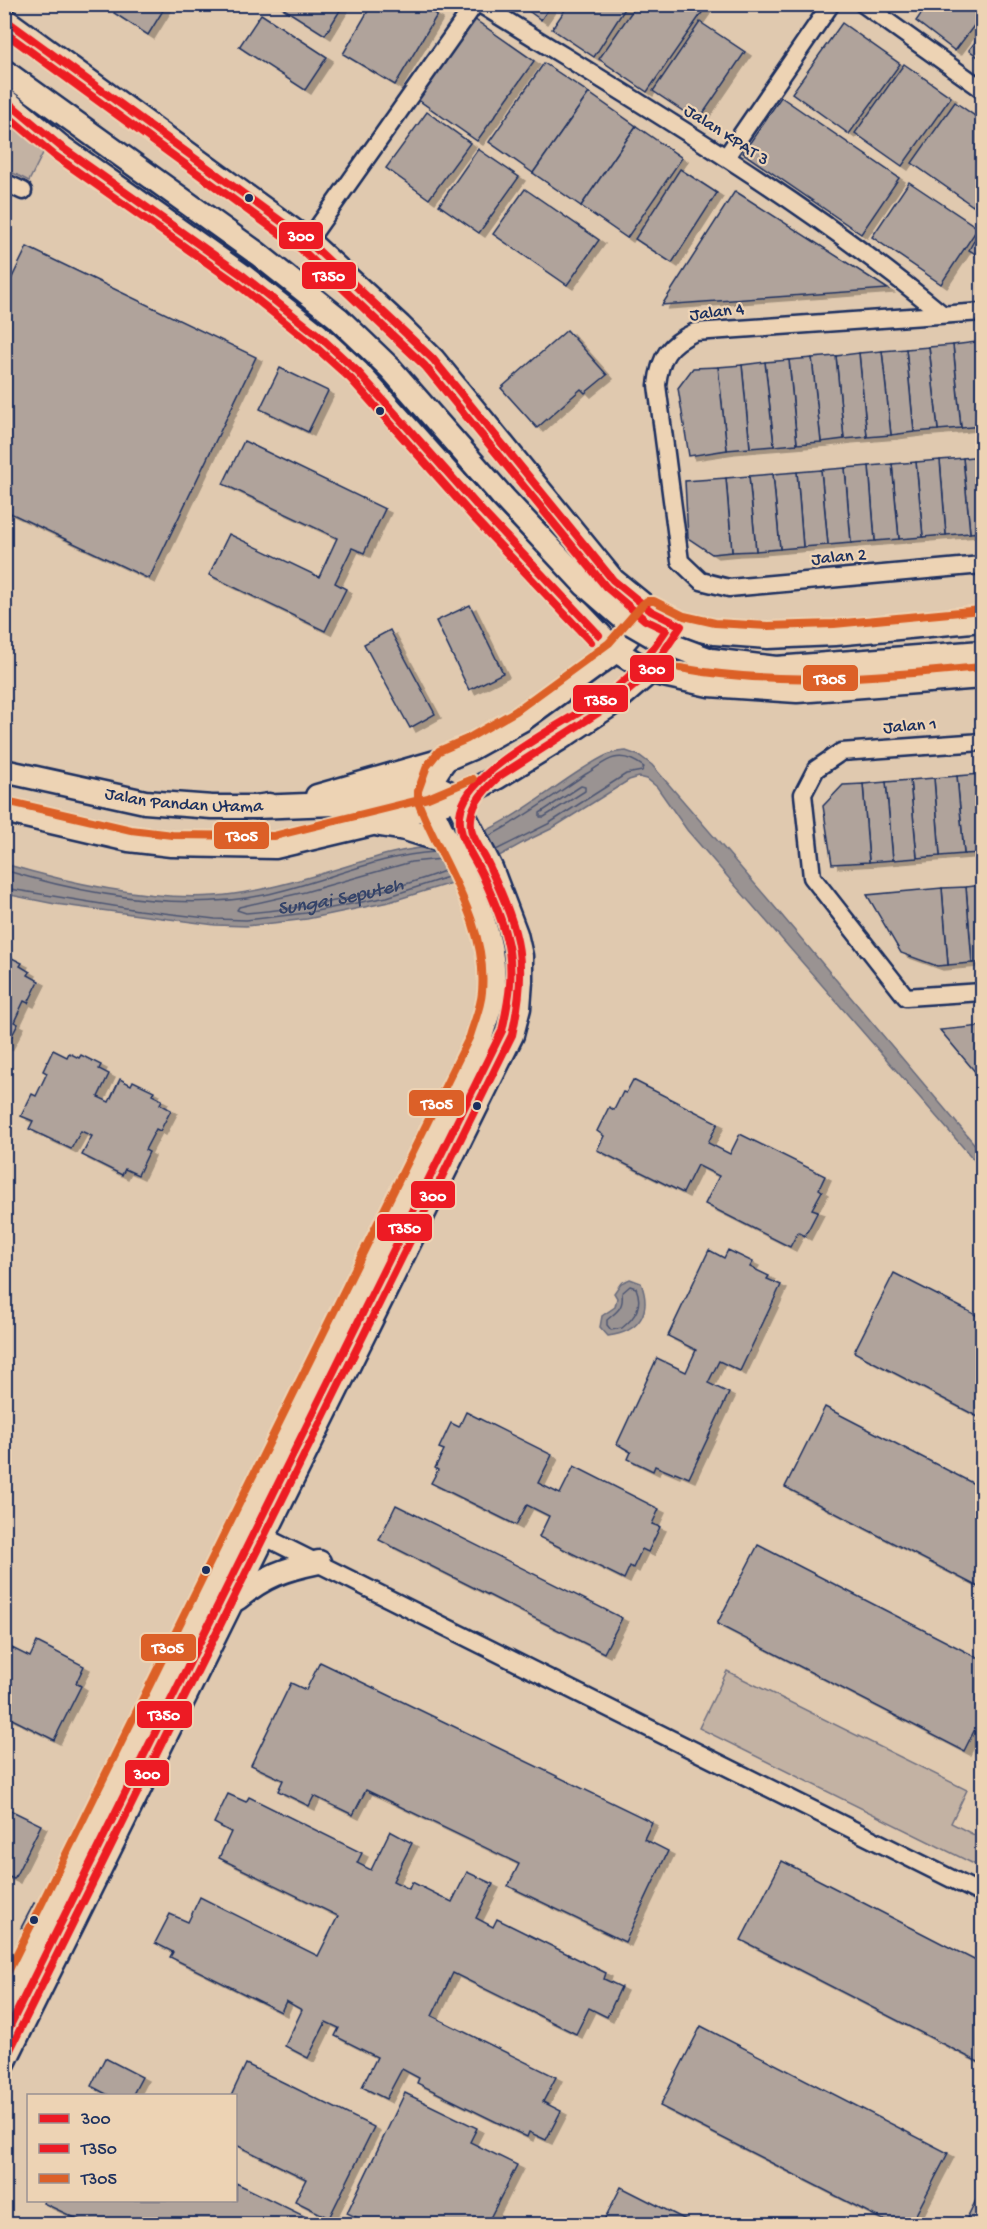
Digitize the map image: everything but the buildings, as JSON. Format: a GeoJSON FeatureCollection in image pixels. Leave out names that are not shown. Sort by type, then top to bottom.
{"type":"FeatureCollection","features":[{"type":"Feature","properties":{"kind":"main road"},"geometry":{"type":"LineString","coordinates":[[4,19],[308,241],[433,359],[613,580],[651,611],[681,626],[714,633],[768,637],[835,634],[982,620]]}},
{"type":"Feature","properties":{"kind":"main road"},"geometry":{"type":"LineString","coordinates":[[4,71],[258,254],[338,318],[390,368],[585,585],[625,620],[663,642],[711,660],[776,668],[982,652]]}},
{"type":"Feature","properties":{"kind":"main road"},"geometry":{"type":"LineString","coordinates":[[4,99],[60,146],[242,275],[318,335],[358,372],[560,595],[616,651],[650,672],[709,685],[796,691],[982,677]]}},
{"type":"Feature","properties":{"kind":"main road"},"geometry":{"type":"LineString","coordinates":[[560,595],[578,596],[588,593],[595,585],[598,561]]}},
{"type":"Feature","properties":{"kind":"main road","name":"Jalan Pandan Utama"},"geometry":{"type":"LineString","coordinates":[[4,771],[146,802],[212,807],[255,807],[313,797],[446,759],[472,748],[522,720],[616,651],[651,611]]}},
{"type":"Feature","properties":{"kind":"main road"},"geometry":{"type":"LineString","coordinates":[[4,811],[129,840],[171,845],[275,847],[431,808],[456,799],[498,777],[615,702],[650,672],[681,626]]}},
{"type":"Feature","properties":{"kind":"main road"},"geometry":{"type":"LineString","coordinates":[[768,637],[754,644],[743,662],[756,686],[768,690]]}},
{"type":"Feature","properties":{"kind":"main road"},"geometry":{"type":"LineString","coordinates":[[4,2005],[480,1040],[493,992],[488,930],[466,878],[446,842],[428,800],[437,770],[446,759]]}},
{"type":"Feature","properties":{"kind":"main road"},"geometry":{"type":"LineString","coordinates":[[472,830],[473,811],[479,796],[483,789],[498,777]]}},
{"type":"Feature","properties":{"kind":"main road"},"geometry":{"type":"LineString","coordinates":[[4,2063],[512,1035],[519,1008],[521,956],[516,934],[491,868],[456,799],[448,792],[431,784],[360,803],[255,807]]}},
{"type":"Feature","properties":{"kind":"main road"},"geometry":{"type":"LineString","coordinates":[[372,824],[405,829],[446,842]]}},
{"type":"Feature","properties":{"kind":"main road"},"geometry":{"type":"LineString","coordinates":[[231,1604],[265,1578],[280,1571],[319,1562]]}},
{"type":"Feature","properties":{"kind":"street"},"geometry":{"type":"LineString","coordinates":[[308,241],[476,4]]}},
{"type":"Feature","properties":{"kind":"street","name":"Jalan KPAT 3"},"geometry":{"type":"LineString","coordinates":[[480,4],[726,157],[896,276],[942,314]]}},
{"type":"Feature","properties":{"kind":"street"},"geometry":{"type":"LineString","coordinates":[[726,157],[831,4]]}},
{"type":"Feature","properties":{"kind":"street"},"geometry":{"type":"LineString","coordinates":[[862,4],[982,89]]}},
{"type":"Feature","properties":{"kind":"street"},"geometry":{"type":"LineString","coordinates":[[4,182],[22,191]]}},
{"type":"Feature","properties":{"kind":"street","name":"Jalan 4"},"geometry":{"type":"LineString","coordinates":[[700,581],[680,561],[657,385],[659,369],[667,352],[680,339],[695,332],[982,312]]}},
{"type":"Feature","properties":{"kind":"street","name":"Jalan 2"},"geometry":{"type":"LineString","coordinates":[[700,581],[729,588],[982,565]]}},
{"type":"Feature","properties":{"kind":"street","name":"Jalan 1"},"geometry":{"type":"LineString","coordinates":[[982,742],[841,752],[816,768],[803,794],[812,878],[906,997],[982,992]]}},
{"type":"Feature","properties":{"kind":"street"},"geometry":{"type":"LineString","coordinates":[[241,1525],[982,1894]]}},
{"type":"Feature","properties":{"kind":"shaded area"},"geometry":{"type":"Polygon","coordinates":[[[5,122],[44,151],[29,181],[5,169],[5,122]]]}},
{"type":"Feature","properties":{"kind":"shaded area"},"geometry":{"type":"Polygon","coordinates":[[[727,1671],[967,1790],[951,1823],[982,1839],[982,1868],[699,1728],[727,1671]]]}},
{"type":"Feature","properties":{"kind":"water","name":"Sungai Seputeh"},"geometry":{"type":"Polygon","coordinates":[[[626,751],[640,756],[652,765],[773,905],[982,1153],[982,1169],[687,830],[657,787],[647,779],[639,777],[629,780],[551,829],[451,883],[389,902],[307,919],[246,926],[215,925],[55,904],[5,894],[5,864],[59,879],[148,894],[207,896],[273,887],[400,851],[470,838],[494,827],[597,760],[613,753],[626,751]]]}},
{"type":"Feature","properties":{"kind":"water"},"geometry":{"type":"Polygon","coordinates":[[[630,1279],[641,1283],[644,1293],[645,1303],[641,1319],[628,1330],[608,1336],[600,1327],[602,1316],[615,1307],[617,1298],[614,1293],[621,1283],[630,1279]]]}},
{"type":"Feature","properties":{"kind":"transit line","name":"300"},"geometry":{"type":"LineString","coordinates":[[4,19],[308,241],[433,359],[613,580],[651,611],[681,626],[650,672],[615,702],[498,777],[481,795],[473,809],[472,833],[501,893],[519,950],[520,988],[512,1035],[4,2062]]}},
{"type":"Feature","properties":{"kind":"transit line","name":"T350"},"geometry":{"type":"LineString","coordinates":[[4,32],[301,249],[425,366],[606,587],[645,620],[666,630],[647,657],[626,679],[592,705],[503,761],[483,777],[469,793],[461,810],[462,836],[496,905],[509,949],[511,973],[502,1031],[4,2038]]}},
{"type":"Feature","properties":{"kind":"transit line","name":"300"},"geometry":{"type":"LineString","coordinates":[[4,99],[60,146],[242,275],[318,335],[358,372],[482,511],[599,635]]}},
{"type":"Feature","properties":{"kind":"transit line","name":"T350"},"geometry":{"type":"LineString","coordinates":[[4,113],[54,155],[236,283],[311,343],[351,379],[474,518],[591,642]]}},
{"type":"Feature","properties":{"kind":"transit line","name":"T305"},"geometry":{"type":"LineString","coordinates":[[4,1980],[470,1036],[481,998],[482,966],[471,917],[418,802],[418,791],[427,766],[439,751],[467,739],[516,711],[609,643],[647,601],[654,601],[684,616],[715,623],[768,626],[834,624],[981,610]]}},
{"type":"Feature","properties":{"kind":"transit line","name":"T305"},"geometry":{"type":"LineString","coordinates":[[680,668],[756,677],[830,678],[981,667]]}},
{"type":"Feature","properties":{"kind":"transit line","name":"T305"},"geometry":{"type":"LineString","coordinates":[[6,801],[131,830],[172,835],[274,836],[428,798],[473,779]]}}]}
